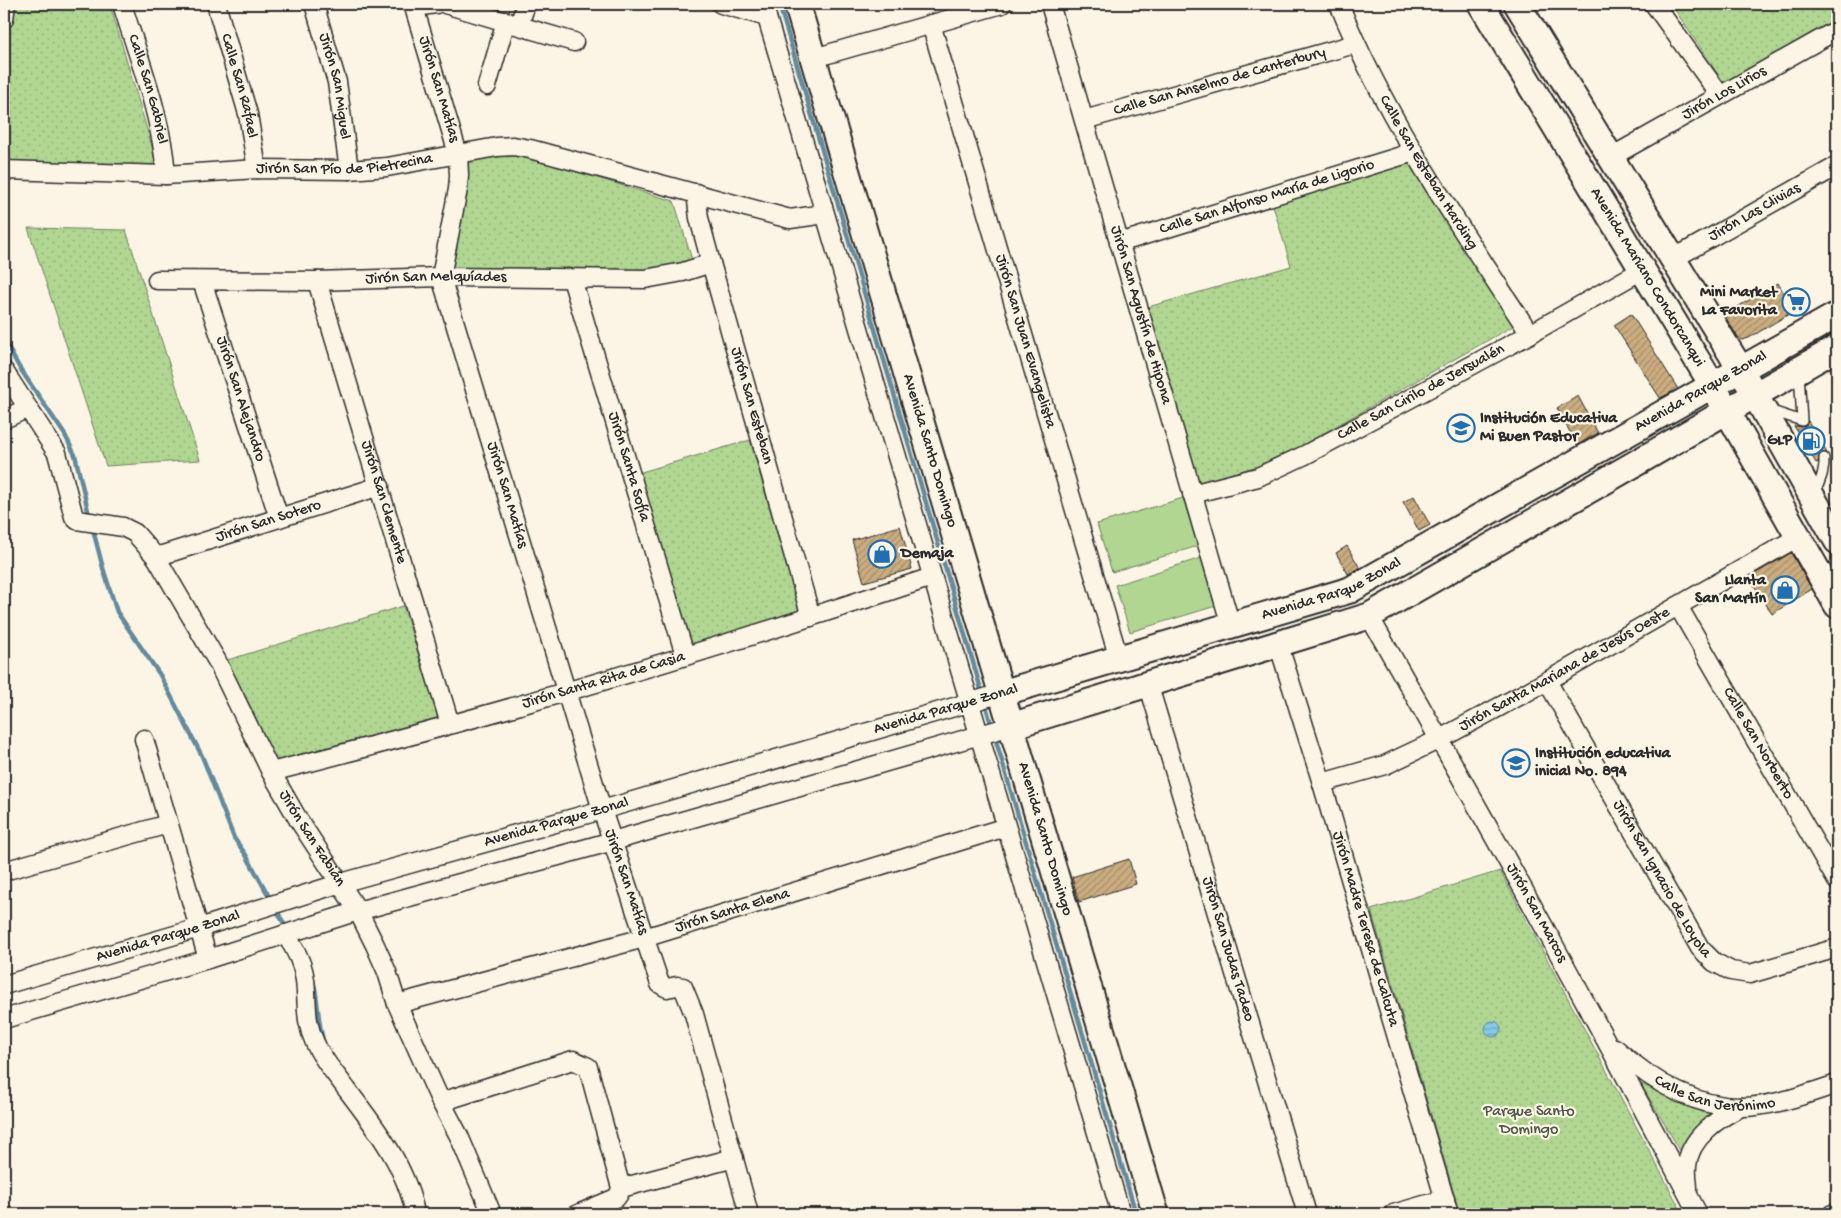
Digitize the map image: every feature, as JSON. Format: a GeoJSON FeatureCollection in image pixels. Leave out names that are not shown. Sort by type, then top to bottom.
{"type":"FeatureCollection","features":[{"type":"Feature","properties":{"kind":"main road","name":"Avenida Santo Domingo"},"geometry":{"type":"LineString","coordinates":[[797,4],[1156,1214]]}},
{"type":"Feature","properties":{"kind":"main road","name":"Avenida Mariano Condorcanqui"},"geometry":{"type":"LineString","coordinates":[[1481,4],[1713,386],[1837,605]]}},
{"type":"Feature","properties":{"kind":"main road","name":"Avenida Mariano Condorcanqui"},"geometry":{"type":"LineString","coordinates":[[1517,4],[1741,370],[1813,498],[1834,526]]}},
{"type":"Feature","properties":{"kind":"main road","name":"Avenida Parque Zonal"},"geometry":{"type":"LineString","coordinates":[[1002,693],[1350,590],[1837,315]]}},
{"type":"Feature","properties":{"kind":"main road","name":"Avenida Parque Zonal"},"geometry":{"type":"LineString","coordinates":[[1011,726],[1369,616],[1727,411],[1758,402],[1799,370],[1837,348]]}},
{"type":"Feature","properties":{"kind":"main road"},"geometry":{"type":"LineString","coordinates":[[1677,406],[1692,432]]}},
{"type":"Feature","properties":{"kind":"main road"},"geometry":{"type":"LineString","coordinates":[[1785,514],[1813,498]]}},
{"type":"Feature","properties":{"kind":"street"},"geometry":{"type":"LineString","coordinates":[[4,19],[6,4]]}},
{"type":"Feature","properties":{"kind":"street","name":"Calle San Gabriel"},"geometry":{"type":"LineString","coordinates":[[122,4],[160,132],[165,156],[166,175]]}},
{"type":"Feature","properties":{"kind":"street","name":"Calle San Rafael"},"geometry":{"type":"LineString","coordinates":[[216,4],[248,114],[257,169]]}},
{"type":"Feature","properties":{"kind":"street","name":"Jirón San Miguel"},"geometry":{"type":"LineString","coordinates":[[314,4],[337,82],[349,170]]}},
{"type":"Feature","properties":{"kind":"street"},"geometry":{"type":"LineString","coordinates":[[413,6],[434,4]]}},
{"type":"Feature","properties":{"kind":"street"},"geometry":{"type":"LineString","coordinates":[[445,4],[574,42]]}},
{"type":"Feature","properties":{"kind":"street"},"geometry":{"type":"LineString","coordinates":[[487,86],[513,23],[526,4]]}},
{"type":"Feature","properties":{"kind":"street"},"geometry":{"type":"LineString","coordinates":[[721,4],[765,10]]}},
{"type":"Feature","properties":{"kind":"street"},"geometry":{"type":"LineString","coordinates":[[814,58],[1002,4]]}},
{"type":"Feature","properties":{"kind":"street","name":"Jirón San Agustín de Hipona"},"geometry":{"type":"LineString","coordinates":[[1050,4],[1231,626]]}},
{"type":"Feature","properties":{"kind":"street","name":"Calle San Esteban Harding"},"geometry":{"type":"LineString","coordinates":[[1339,4],[1355,44],[1414,152],[1530,334]]}},
{"type":"Feature","properties":{"kind":"street"},"geometry":{"type":"LineString","coordinates":[[1654,4],[1720,96]]}},
{"type":"Feature","properties":{"kind":"street","name":"Jirón San Matías"},"geometry":{"type":"LineString","coordinates":[[413,6],[458,154],[458,189],[441,277],[602,810],[644,938],[660,984],[667,988],[683,987],[689,1000],[698,1025],[734,1158]]}},
{"type":"Feature","properties":{"kind":"street","name":"Avenida Santo Domingo"},"geometry":{"type":"LineString","coordinates":[[765,10],[1121,1214]]}},
{"type":"Feature","properties":{"kind":"street","name":"Jirón San Juan Evangelista"},"geometry":{"type":"LineString","coordinates":[[931,24],[1119,659]]}},
{"type":"Feature","properties":{"kind":"street","name":"Jirón Los Lirios"},"geometry":{"type":"LineString","coordinates":[[1611,157],[1837,30]]}},
{"type":"Feature","properties":{"kind":"street","name":"Calle San Anselmo de Canterbury"},"geometry":{"type":"LineString","coordinates":[[1084,120],[1355,44]]}},
{"type":"Feature","properties":{"kind":"street","name":"Jirón San Pío de Pietrecina"},"geometry":{"type":"LineString","coordinates":[[4,170],[166,175],[257,169],[349,170],[387,167],[512,146],[530,149],[790,219],[825,214]]}},
{"type":"Feature","properties":{"kind":"street","name":"Calle San Alfonso María de Ligorio"},"geometry":{"type":"LineString","coordinates":[[1119,243],[1414,152]]}},
{"type":"Feature","properties":{"kind":"street","name":"Jirón Las Clivias"},"geometry":{"type":"LineString","coordinates":[[1673,259],[1837,166]]}},
{"type":"Feature","properties":{"kind":"street","name":"Jirón San Esteban"},"geometry":{"type":"LineString","coordinates":[[696,193],[699,218],[711,263],[811,618]]}},
{"type":"Feature","properties":{"kind":"street","name":"Jirón San Melquíades"},"geometry":{"type":"LineString","coordinates":[[158,280],[317,281],[441,277],[627,279],[664,277],[711,263]]}},
{"type":"Feature","properties":{"kind":"street","name":"Calle San Cirilo de Jersualén"},"geometry":{"type":"LineString","coordinates":[[1192,494],[1258,477],[1278,468],[1530,334],[1642,270]]}},
{"type":"Feature","properties":{"kind":"street","name":"Jirón Santa Sofía"},"geometry":{"type":"LineString","coordinates":[[572,279],[685,655]]}},
{"type":"Feature","properties":{"kind":"street","name":"Jirón San Alejandro"},"geometry":{"type":"LineString","coordinates":[[202,280],[279,518]]}},
{"type":"Feature","properties":{"kind":"street","name":"Jirón San Clemente"},"geometry":{"type":"LineString","coordinates":[[317,281],[450,724]]}},
{"type":"Feature","properties":{"kind":"street"},"geometry":{"type":"LineString","coordinates":[[4,371],[28,408],[4,418]]}},
{"type":"Feature","properties":{"kind":"street","name":"Jirón San Fabián"},"geometry":{"type":"LineString","coordinates":[[28,408],[58,453],[74,517],[77,520],[122,527],[135,533],[156,557],[216,661],[271,772],[298,819],[358,911],[375,944],[397,1004],[441,1102],[459,1136],[492,1214]]}},
{"type":"Feature","properties":{"kind":"street","name":"Jirón San Sotero"},"geometry":{"type":"LineString","coordinates":[[156,557],[380,486]]}},
{"type":"Feature","properties":{"kind":"street","name":"Jirón Santa Mariana de Jesús Oeste"},"geometry":{"type":"LineString","coordinates":[[1322,783],[1385,765],[1440,739],[1547,681],[1798,537]]}},
{"type":"Feature","properties":{"kind":"street","name":"Jirón Santa Rita de Casia"},"geometry":{"type":"LineString","coordinates":[[271,772],[382,744],[566,691],[811,618],[932,577]]}},
{"type":"Feature","properties":{"kind":"street","name":"Calle San Norberto"},"geometry":{"type":"LineString","coordinates":[[1678,606],[1837,881]]}},
{"type":"Feature","properties":{"kind":"street","name":"Jirón San Marcos"},"geometry":{"type":"LineString","coordinates":[[1369,616],[1440,739],[1698,1214]]}},
{"type":"Feature","properties":{"kind":"street","name":"Jirón Madre Teresa de Calcuta"},"geometry":{"type":"LineString","coordinates":[[1278,643],[1322,783],[1447,1207]]}},
{"type":"Feature","properties":{"kind":"street","name":"Jirón San Ignacio de Loyola"},"geometry":{"type":"LineString","coordinates":[[1547,681],[1700,948],[1714,962],[1731,971],[1750,974],[1837,948]]}},
{"type":"Feature","properties":{"kind":"street","name":"Jirón San Judas Tadeo"},"geometry":{"type":"LineString","coordinates":[[1148,683],[1307,1214]]}},
{"type":"Feature","properties":{"kind":"street","name":"Avenida Parque Zonal"},"geometry":{"type":"LineString","coordinates":[[4,985],[199,928],[341,883],[602,810],[1002,693]]}},
{"type":"Feature","properties":{"kind":"street","name":"Avenida Parque Zonal"},"geometry":{"type":"LineString","coordinates":[[4,1019],[208,959],[358,911],[613,841],[1011,726]]}},
{"type":"Feature","properties":{"kind":"street"},"geometry":{"type":"LineString","coordinates":[[144,739],[208,959]]}},
{"type":"Feature","properties":{"kind":"street"},"geometry":{"type":"LineString","coordinates":[[4,871],[168,824]]}},
{"type":"Feature","properties":{"kind":"street","name":"Jirón Santa Elena"},"geometry":{"type":"LineString","coordinates":[[397,1004],[644,938],[1006,827]]}},
{"type":"Feature","properties":{"kind":"street"},"geometry":{"type":"LineString","coordinates":[[285,934],[302,965],[305,979],[307,1020],[316,1046],[373,1124],[388,1148],[405,1182],[415,1214]]}},
{"type":"Feature","properties":{"kind":"street","name":"Calle San Jerónimo"},"geometry":{"type":"LineString","coordinates":[[1605,1040],[1641,1070],[1672,1088],[1703,1101],[1721,1106],[1741,1107],[1782,1101],[1837,1084]]}},
{"type":"Feature","properties":{"kind":"street"},"geometry":{"type":"LineString","coordinates":[[441,1102],[573,1060],[588,1067],[621,1188],[620,1194],[616,1198],[578,1214]]}},
{"type":"Feature","properties":{"kind":"street"},"geometry":{"type":"LineString","coordinates":[[1688,1195],[1687,1164],[1694,1147],[1708,1128],[1725,1115],[1741,1107]]}},
{"type":"Feature","properties":{"kind":"street"},"geometry":{"type":"LineString","coordinates":[[621,1188],[734,1158],[749,1214]]}},
{"type":"Feature","properties":{"kind":"street"},"geometry":{"type":"LineString","coordinates":[[1393,1214],[1447,1207]]}},
{"type":"Feature","properties":{"kind":"street"},"geometry":{"type":"LineString","coordinates":[[1832,1214],[1837,1213]]}},
{"type":"Feature","properties":{"kind":"lane"},"geometry":{"type":"LineString","coordinates":[[1758,402],[1802,421],[1799,370]]}},
{"type":"Feature","properties":{"kind":"lane"},"geometry":{"type":"LineString","coordinates":[[1813,498],[1823,475],[1825,467],[1824,458]]}},
{"type":"Feature","properties":{"kind":"green space"},"geometry":{"type":"Polygon","coordinates":[[[14,4],[110,4],[153,150],[156,167],[4,167],[4,55],[14,4]]]}},
{"type":"Feature","properties":{"kind":"green space"},"geometry":{"type":"Polygon","coordinates":[[[1671,4],[1837,4],[1837,20],[1725,85],[1671,4]]]}},
{"type":"Feature","properties":{"kind":"green space"},"geometry":{"type":"Polygon","coordinates":[[[514,156],[544,162],[674,201],[693,263],[654,272],[449,274],[464,203],[468,161],[514,156]]]}},
{"type":"Feature","properties":{"kind":"green space"},"geometry":{"type":"Polygon","coordinates":[[[1409,160],[1513,326],[1294,450],[1262,465],[1199,483],[1148,307],[1291,266],[1272,202],[1409,160]]]}},
{"type":"Feature","properties":{"kind":"green space"},"geometry":{"type":"Polygon","coordinates":[[[28,228],[126,230],[200,460],[106,466],[28,228]]]}},
{"type":"Feature","properties":{"kind":"green space"},"geometry":{"type":"Polygon","coordinates":[[[750,440],[800,613],[688,646],[638,473],[750,440]]]}},
{"type":"Feature","properties":{"kind":"green space"},"geometry":{"type":"Polygon","coordinates":[[[1183,498],[1198,546],[1112,572],[1097,524],[1183,498]]]}},
{"type":"Feature","properties":{"kind":"green space"},"geometry":{"type":"Polygon","coordinates":[[[1201,558],[1216,606],[1130,632],[1115,585],[1201,558]]]}},
{"type":"Feature","properties":{"kind":"green space"},"geometry":{"type":"Polygon","coordinates":[[[403,606],[439,719],[273,767],[221,662],[403,606]]]}},
{"type":"Feature","properties":{"kind":"green space","name":"Parque Santo Domingo"},"geometry":{"type":"Polygon","coordinates":[[[1500,871],[1683,1214],[1460,1214],[1371,910],[1500,871]]]}},
{"type":"Feature","properties":{"kind":"green space"},"geometry":{"type":"Polygon","coordinates":[[[1641,1084],[1687,1103],[1722,1112],[1682,1154],[1641,1084]]]}},
{"type":"Feature","properties":{"kind":"water"},"geometry":{"type":"Polygon","coordinates":[[[1490,1021],[1496,1021],[1501,1026],[1499,1035],[1490,1037],[1485,1032],[1485,1026],[1490,1021]]]}},
{"type":"Feature","properties":{"kind":"building"},"geometry":{"type":"Polygon","coordinates":[[[1778,283],[1794,311],[1749,338],[1742,340],[1724,315],[1778,283]]]}},
{"type":"Feature","properties":{"kind":"building"},"geometry":{"type":"Polygon","coordinates":[[[1631,314],[1678,389],[1660,398],[1614,325],[1631,314]]]}},
{"type":"Feature","properties":{"kind":"building"},"geometry":{"type":"Polygon","coordinates":[[[1578,396],[1598,433],[1577,445],[1557,408],[1578,396]]]}},
{"type":"Feature","properties":{"kind":"building","name":"GLP"},"geometry":{"type":"Polygon","coordinates":[[[1808,421],[1827,453],[1820,453],[1816,463],[1794,426],[1803,427],[1808,421]]]}},
{"type":"Feature","properties":{"kind":"building"},"geometry":{"type":"Polygon","coordinates":[[[1414,496],[1430,525],[1419,531],[1403,502],[1414,496]]]}},
{"type":"Feature","properties":{"kind":"building","name":"Demaja"},"geometry":{"type":"Polygon","coordinates":[[[900,526],[912,569],[864,582],[852,540],[900,526]]]}},
{"type":"Feature","properties":{"kind":"building"},"geometry":{"type":"Polygon","coordinates":[[[1347,546],[1360,568],[1348,574],[1336,553],[1347,546]]]}},
{"type":"Feature","properties":{"kind":"building","name":"Llanta San Martín"},"geometry":{"type":"Polygon","coordinates":[[[1791,553],[1812,589],[1772,614],[1749,577],[1791,553]]]}},
{"type":"Feature","properties":{"kind":"building"},"geometry":{"type":"Polygon","coordinates":[[[1129,859],[1136,884],[1079,902],[1072,877],[1129,859]]]}},
{"type":"Feature","properties":{"kind":"waterway"},"geometry":{"type":"LineString","coordinates":[[779,4],[983,696]]}},
{"type":"Feature","properties":{"kind":"waterway"},"geometry":{"type":"LineString","coordinates":[[4,340],[19,367],[65,435],[75,455],[90,519]]}},
{"type":"Feature","properties":{"kind":"waterway"},"geometry":{"type":"LineString","coordinates":[[92,526],[117,612],[160,675],[202,756],[234,838],[246,855],[271,900]]}},
{"type":"Feature","properties":{"kind":"waterway"},"geometry":{"type":"LineString","coordinates":[[985,703],[992,727]]}},
{"type":"Feature","properties":{"kind":"waterway"},"geometry":{"type":"LineString","coordinates":[[994,734],[1136,1214]]}},
{"type":"Feature","properties":{"kind":"waterway"},"geometry":{"type":"LineString","coordinates":[[276,909],[288,931]]}},
{"type":"Feature","properties":{"kind":"waterway"},"geometry":{"type":"LineString","coordinates":[[313,980],[324,1043]]}},
{"type":"Feature","properties":{"kind":"waterway"},"geometry":{"type":"LineString","coordinates":[[421,1204],[425,1214]]}},
{"type":"Feature","properties":{"kind":"place","name":"Mini Market La Favorita"},"geometry":{"type":"Point","coordinates":[1796,302]}},
{"type":"Feature","properties":{"kind":"place","name":"Institución Educativa Mi Buen Pastor"},"geometry":{"type":"Point","coordinates":[1461,428]}},
{"type":"Feature","properties":{"kind":"place","name":"GLP"},"geometry":{"type":"Point","coordinates":[1811,441]}},
{"type":"Feature","properties":{"kind":"place","name":"Demaja"},"geometry":{"type":"Point","coordinates":[882,554]}},
{"type":"Feature","properties":{"kind":"place","name":"Llanta San Martín"},"geometry":{"type":"Point","coordinates":[1785,590]}},
{"type":"Feature","properties":{"kind":"place","name":"Institución educativa inicial No. 894"},"geometry":{"type":"Point","coordinates":[1516,763]}}]}
